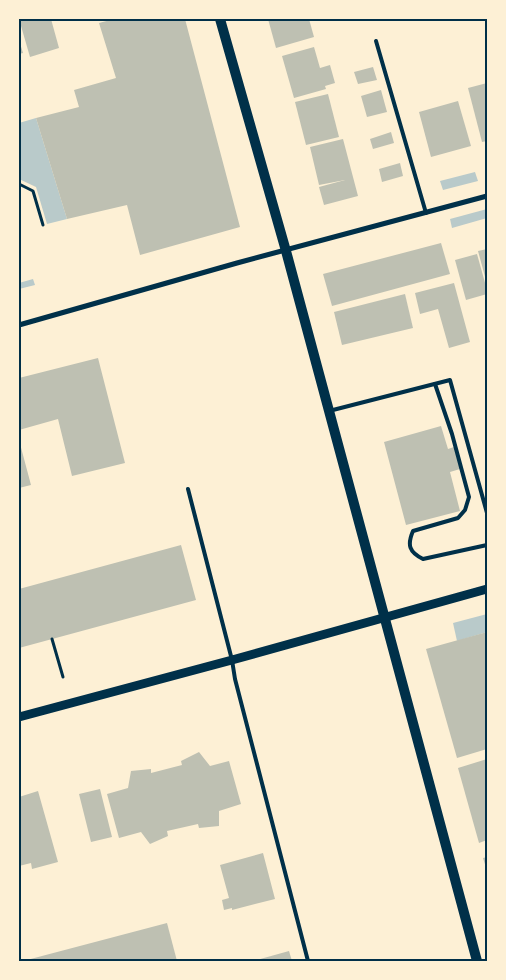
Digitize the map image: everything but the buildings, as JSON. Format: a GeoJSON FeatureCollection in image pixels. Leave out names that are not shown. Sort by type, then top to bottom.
{"type":"FeatureCollection","features":[{"type":"Feature","properties":{"kind":"main road"},"geometry":{"type":"LineString","coordinates":[[220,19],[286,251],[477,961]]}},
{"type":"Feature","properties":{"kind":"street"},"geometry":{"type":"LineString","coordinates":[[19,325],[236,263],[487,196]]}},
{"type":"Feature","properties":{"kind":"street"},"geometry":{"type":"LineString","coordinates":[[19,717],[487,589]]}},
{"type":"Feature","properties":{"kind":"lane"},"geometry":{"type":"LineString","coordinates":[[376,41],[426,213]]}},
{"type":"Feature","properties":{"kind":"lane"},"geometry":{"type":"LineString","coordinates":[[328,411],[450,380],[487,513]]}},
{"type":"Feature","properties":{"kind":"lane"},"geometry":{"type":"LineString","coordinates":[[436,384],[469,497],[464,510],[458,518],[413,531],[410,539],[411,548],[415,555],[423,559],[487,545]]}},
{"type":"Feature","properties":{"kind":"lane"},"geometry":{"type":"LineString","coordinates":[[188,489],[308,961]]}},
{"type":"Feature","properties":{"kind":"path"},"geometry":{"type":"LineString","coordinates":[[19,184],[33,191],[43,225]]}},
{"type":"Feature","properties":{"kind":"path"},"geometry":{"type":"LineString","coordinates":[[52,639],[63,677]]}},
{"type":"Feature","properties":{"kind":"shaded area"},"geometry":{"type":"Polygon","coordinates":[[[36,118],[67,219],[47,224],[36,187],[19,179],[19,123],[36,118]]]}},
{"type":"Feature","properties":{"kind":"shaded area"},"geometry":{"type":"Polygon","coordinates":[[[475,172],[478,181],[443,190],[440,181],[475,172]]]}},
{"type":"Feature","properties":{"kind":"shaded area"},"geometry":{"type":"Polygon","coordinates":[[[487,209],[487,218],[452,228],[450,219],[487,209]]]}},
{"type":"Feature","properties":{"kind":"shaded area"},"geometry":{"type":"Polygon","coordinates":[[[33,279],[35,285],[19,289],[19,283],[33,279]]]}},
{"type":"Feature","properties":{"kind":"shaded area"},"geometry":{"type":"Polygon","coordinates":[[[487,614],[487,632],[457,641],[453,623],[487,614]]]}}]}
